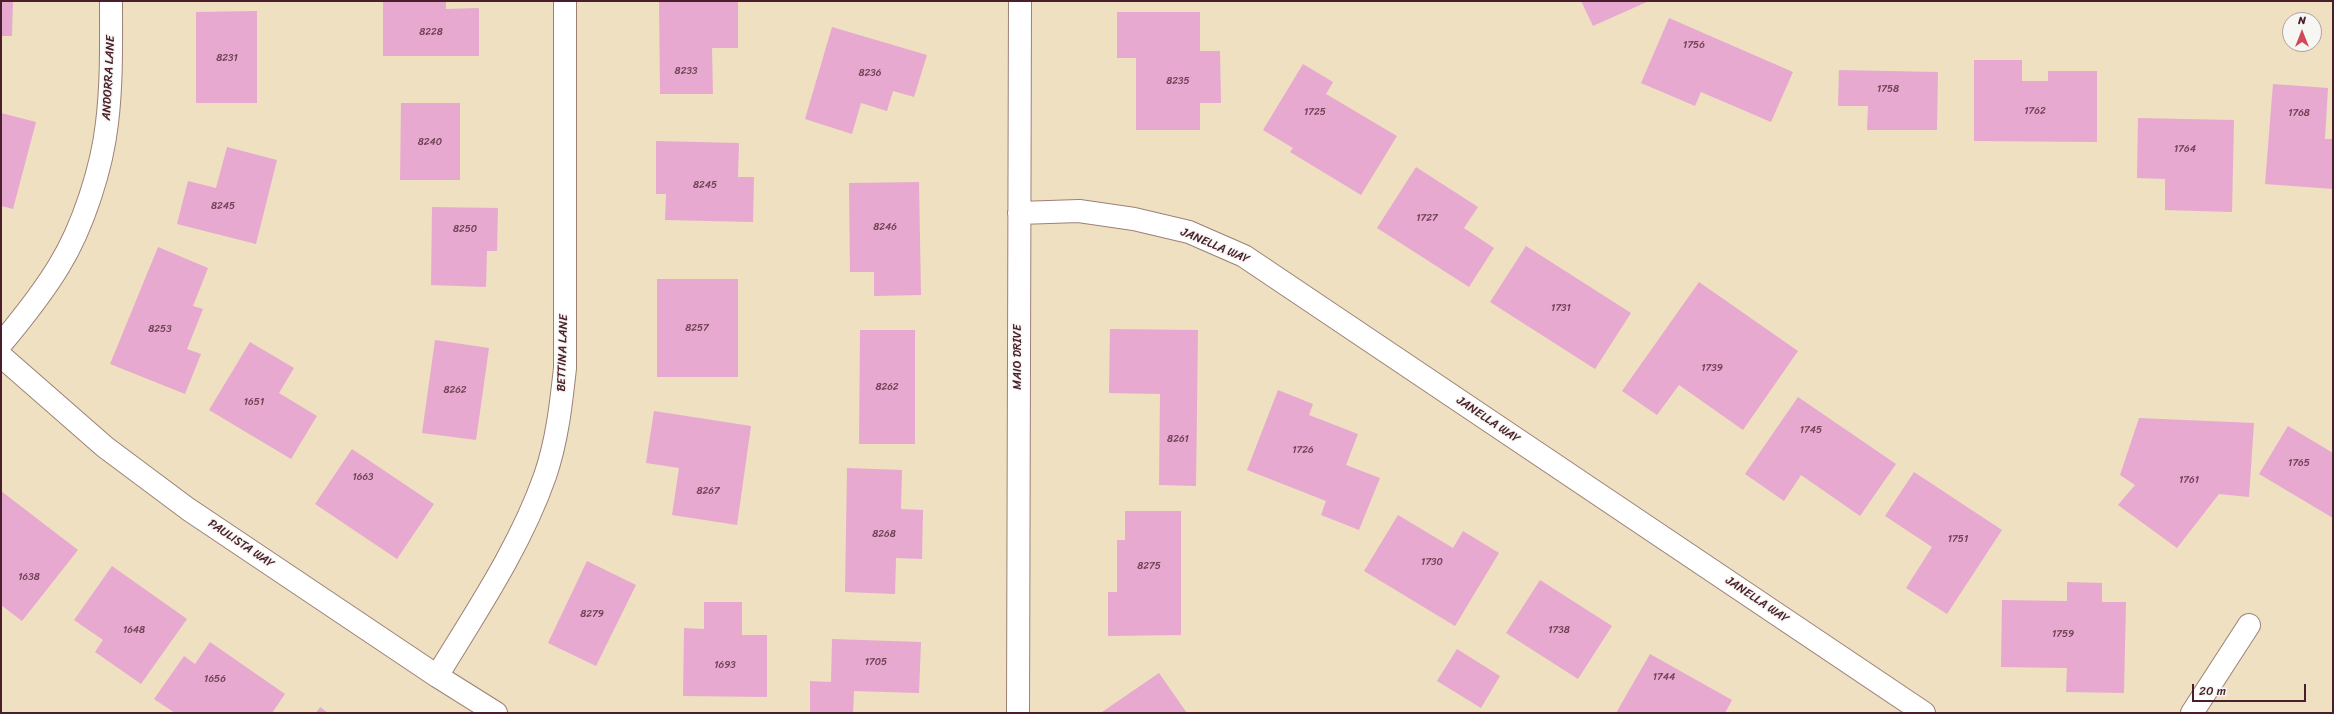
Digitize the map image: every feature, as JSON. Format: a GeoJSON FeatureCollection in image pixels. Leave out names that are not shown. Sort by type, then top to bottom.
{"type":"FeatureCollection","features":[{"type":"Feature","properties":{"kind":"street","name":"ANDORRA LANE"},"geometry":{"type":"LineString","coordinates":[[1,344],[29,311],[60,265],[83,216],[98,169],[107,124],[111,79],[111,1]]}},
{"type":"Feature","properties":{"kind":"street","name":"BETTINA LANE"},"geometry":{"type":"LineString","coordinates":[[437,676],[524,526],[545,475],[559,423],[565,368],[565,1]]}},
{"type":"Feature","properties":{"kind":"street","name":"MAIO DRIVE"},"geometry":{"type":"LineString","coordinates":[[1018,713],[1020,1]]}},
{"type":"Feature","properties":{"kind":"street","name":"JANELLA WAY"},"geometry":{"type":"LineString","coordinates":[[1019,213],[1079,211],[1134,219],[1189,232],[1244,256],[1924,713]]}},
{"type":"Feature","properties":{"kind":"street","name":"PAULISTA WAY"},"geometry":{"type":"LineString","coordinates":[[1,356],[105,447],[188,509],[437,676],[496,713]]}},
{"type":"Feature","properties":{"kind":"street"},"geometry":{"type":"LineString","coordinates":[[2192,713],[2249,625]]}},
{"type":"Feature","properties":{"kind":"building"},"geometry":{"type":"Polygon","coordinates":[[[1,1],[13,1],[12,36],[1,36],[1,1]]]}},
{"type":"Feature","properties":{"kind":"building"},"geometry":{"type":"Polygon","coordinates":[[[383,1],[446,1],[446,9],[479,8],[479,56],[383,56],[383,1]]]}},
{"type":"Feature","properties":{"kind":"building"},"geometry":{"type":"Polygon","coordinates":[[[659,1],[738,1],[738,48],[712,48],[713,94],[660,94],[659,1]]]}},
{"type":"Feature","properties":{"kind":"building"},"geometry":{"type":"Polygon","coordinates":[[[1581,1],[1649,1],[1593,26],[1581,1]]]}},
{"type":"Feature","properties":{"kind":"building"},"geometry":{"type":"Polygon","coordinates":[[[257,11],[257,103],[196,103],[196,12],[257,11]]]}},
{"type":"Feature","properties":{"kind":"building"},"geometry":{"type":"Polygon","coordinates":[[[1117,12],[1200,12],[1200,51],[1220,51],[1221,103],[1200,103],[1200,130],[1136,130],[1136,58],[1117,58],[1117,12]]]}},
{"type":"Feature","properties":{"kind":"building"},"geometry":{"type":"Polygon","coordinates":[[[1669,18],[1793,72],[1771,122],[1701,92],[1695,106],[1641,83],[1669,18]]]}},
{"type":"Feature","properties":{"kind":"building"},"geometry":{"type":"Polygon","coordinates":[[[832,27],[927,55],[914,97],[893,91],[887,111],[861,103],[852,134],[805,119],[832,27]]]}},
{"type":"Feature","properties":{"kind":"building"},"geometry":{"type":"Polygon","coordinates":[[[1974,60],[2022,60],[2022,81],[2048,81],[2048,71],[2097,71],[2097,142],[1974,141],[1974,60]]]}},
{"type":"Feature","properties":{"kind":"building"},"geometry":{"type":"Polygon","coordinates":[[[1303,64],[1333,82],[1326,94],[1397,136],[1361,195],[1290,152],[1293,148],[1263,130],[1303,64]]]}},
{"type":"Feature","properties":{"kind":"building"},"geometry":{"type":"Polygon","coordinates":[[[1839,70],[1938,72],[1937,130],[1867,130],[1868,106],[1838,106],[1839,70]]]}},
{"type":"Feature","properties":{"kind":"building"},"geometry":{"type":"Polygon","coordinates":[[[2273,84],[2328,88],[2325,139],[2333,139],[2333,189],[2265,184],[2273,84]]]}},
{"type":"Feature","properties":{"kind":"building"},"geometry":{"type":"Polygon","coordinates":[[[401,103],[460,103],[460,180],[400,180],[401,103]]]}},
{"type":"Feature","properties":{"kind":"building"},"geometry":{"type":"Polygon","coordinates":[[[1,113],[36,122],[13,209],[1,206],[1,113]]]}},
{"type":"Feature","properties":{"kind":"building"},"geometry":{"type":"Polygon","coordinates":[[[2138,118],[2234,120],[2232,212],[2165,210],[2165,179],[2137,178],[2138,118]]]}},
{"type":"Feature","properties":{"kind":"building"},"geometry":{"type":"Polygon","coordinates":[[[656,141],[739,143],[738,177],[754,177],[753,222],[665,220],[666,194],[656,194],[656,141]]]}},
{"type":"Feature","properties":{"kind":"building"},"geometry":{"type":"Polygon","coordinates":[[[227,147],[277,160],[256,244],[177,224],[188,181],[216,188],[227,147]]]}},
{"type":"Feature","properties":{"kind":"building"},"geometry":{"type":"Polygon","coordinates":[[[1416,167],[1478,207],[1464,228],[1494,248],[1469,287],[1377,228],[1416,167]]]}},
{"type":"Feature","properties":{"kind":"building"},"geometry":{"type":"Polygon","coordinates":[[[919,182],[921,295],[874,296],[874,272],[850,272],[849,183],[919,182]]]}},
{"type":"Feature","properties":{"kind":"building"},"geometry":{"type":"Polygon","coordinates":[[[432,207],[498,208],[497,251],[487,251],[486,287],[431,285],[432,207]]]}},
{"type":"Feature","properties":{"kind":"building"},"geometry":{"type":"Polygon","coordinates":[[[1526,246],[1631,313],[1595,369],[1490,302],[1526,246]]]}},
{"type":"Feature","properties":{"kind":"building"},"geometry":{"type":"Polygon","coordinates":[[[158,247],[208,268],[193,306],[203,309],[187,349],[201,354],[185,394],[110,364],[158,247]]]}},
{"type":"Feature","properties":{"kind":"building"},"geometry":{"type":"Polygon","coordinates":[[[657,279],[738,279],[738,377],[657,377],[657,279]]]}},
{"type":"Feature","properties":{"kind":"building"},"geometry":{"type":"Polygon","coordinates":[[[1699,282],[1798,351],[1743,430],[1679,385],[1657,415],[1622,391],[1699,282]]]}},
{"type":"Feature","properties":{"kind":"building"},"geometry":{"type":"Polygon","coordinates":[[[1110,329],[1198,330],[1196,486],[1159,485],[1160,394],[1109,393],[1110,329]]]}},
{"type":"Feature","properties":{"kind":"building"},"geometry":{"type":"Polygon","coordinates":[[[860,330],[915,330],[915,444],[859,444],[860,330]]]}},
{"type":"Feature","properties":{"kind":"building"},"geometry":{"type":"Polygon","coordinates":[[[435,340],[489,348],[476,440],[422,433],[435,340]]]}},
{"type":"Feature","properties":{"kind":"building"},"geometry":{"type":"Polygon","coordinates":[[[250,342],[294,368],[279,393],[317,416],[291,459],[209,410],[250,342]]]}},
{"type":"Feature","properties":{"kind":"building"},"geometry":{"type":"Polygon","coordinates":[[[1278,390],[1313,404],[1309,415],[1358,434],[1346,465],[1380,478],[1359,530],[1321,515],[1326,501],[1247,470],[1278,390]]]}},
{"type":"Feature","properties":{"kind":"building"},"geometry":{"type":"Polygon","coordinates":[[[1798,397],[1896,464],[1860,516],[1801,475],[1784,501],[1745,474],[1798,397]]]}},
{"type":"Feature","properties":{"kind":"building"},"geometry":{"type":"Polygon","coordinates":[[[654,411],[751,426],[737,525],[672,515],[679,468],[646,463],[654,411]]]}},
{"type":"Feature","properties":{"kind":"building"},"geometry":{"type":"Polygon","coordinates":[[[2139,418],[2254,423],[2249,497],[2219,494],[2177,548],[2118,505],[2135,485],[2120,475],[2139,418]]]}},
{"type":"Feature","properties":{"kind":"building"},"geometry":{"type":"Polygon","coordinates":[[[2288,426],[2333,453],[2333,518],[2259,474],[2288,426]]]}},
{"type":"Feature","properties":{"kind":"building"},"geometry":{"type":"Polygon","coordinates":[[[352,449],[434,504],[397,559],[315,504],[352,449]]]}},
{"type":"Feature","properties":{"kind":"building"},"geometry":{"type":"Polygon","coordinates":[[[847,468],[902,470],[901,509],[923,510],[922,559],[896,558],[895,594],[845,592],[847,468]]]}},
{"type":"Feature","properties":{"kind":"building"},"geometry":{"type":"Polygon","coordinates":[[[1914,472],[2002,530],[1947,614],[1906,588],[1932,547],[1885,516],[1914,472]]]}},
{"type":"Feature","properties":{"kind":"building"},"geometry":{"type":"Polygon","coordinates":[[[1,491],[78,550],[22,621],[1,605],[1,491]]]}},
{"type":"Feature","properties":{"kind":"building"},"geometry":{"type":"Polygon","coordinates":[[[1125,511],[1181,511],[1181,635],[1108,636],[1108,592],[1117,592],[1117,540],[1125,540],[1125,511]]]}},
{"type":"Feature","properties":{"kind":"building"},"geometry":{"type":"Polygon","coordinates":[[[1398,515],[1453,548],[1463,531],[1499,553],[1455,626],[1364,571],[1398,515]]]}},
{"type":"Feature","properties":{"kind":"building"},"geometry":{"type":"Polygon","coordinates":[[[587,561],[636,585],[596,666],[548,643],[587,561]]]}},
{"type":"Feature","properties":{"kind":"building"},"geometry":{"type":"Polygon","coordinates":[[[112,566],[187,619],[141,684],[95,652],[103,640],[74,620],[112,566]]]}},
{"type":"Feature","properties":{"kind":"building"},"geometry":{"type":"Polygon","coordinates":[[[1540,580],[1612,626],[1578,679],[1506,633],[1540,580]]]}},
{"type":"Feature","properties":{"kind":"building"},"geometry":{"type":"Polygon","coordinates":[[[2067,582],[2102,583],[2102,602],[2126,602],[2124,693],[2066,692],[2067,668],[2001,667],[2002,600],[2067,601],[2067,582]]]}},
{"type":"Feature","properties":{"kind":"building"},"geometry":{"type":"Polygon","coordinates":[[[704,602],[742,602],[742,635],[767,635],[767,697],[683,696],[684,628],[704,629],[704,602]]]}},
{"type":"Feature","properties":{"kind":"building"},"geometry":{"type":"Polygon","coordinates":[[[832,639],[921,642],[919,693],[854,691],[853,713],[810,713],[810,681],[831,682],[832,639]]]}},
{"type":"Feature","properties":{"kind":"building"},"geometry":{"type":"Polygon","coordinates":[[[210,642],[285,694],[272,713],[175,713],[154,699],[184,656],[195,664],[210,642]]]}},
{"type":"Feature","properties":{"kind":"building"},"geometry":{"type":"Polygon","coordinates":[[[1457,649],[1500,676],[1481,708],[1437,681],[1457,649]]]}},
{"type":"Feature","properties":{"kind":"building"},"geometry":{"type":"Polygon","coordinates":[[[1650,654],[1732,700],[1725,713],[1616,713],[1650,654]]]}},
{"type":"Feature","properties":{"kind":"building"},"geometry":{"type":"Polygon","coordinates":[[[1159,673],[1187,713],[1102,712],[1159,673]]]}},
{"type":"Feature","properties":{"kind":"building"},"geometry":{"type":"Polygon","coordinates":[[[320,707],[328,713],[316,713],[320,707]]]}}]}
